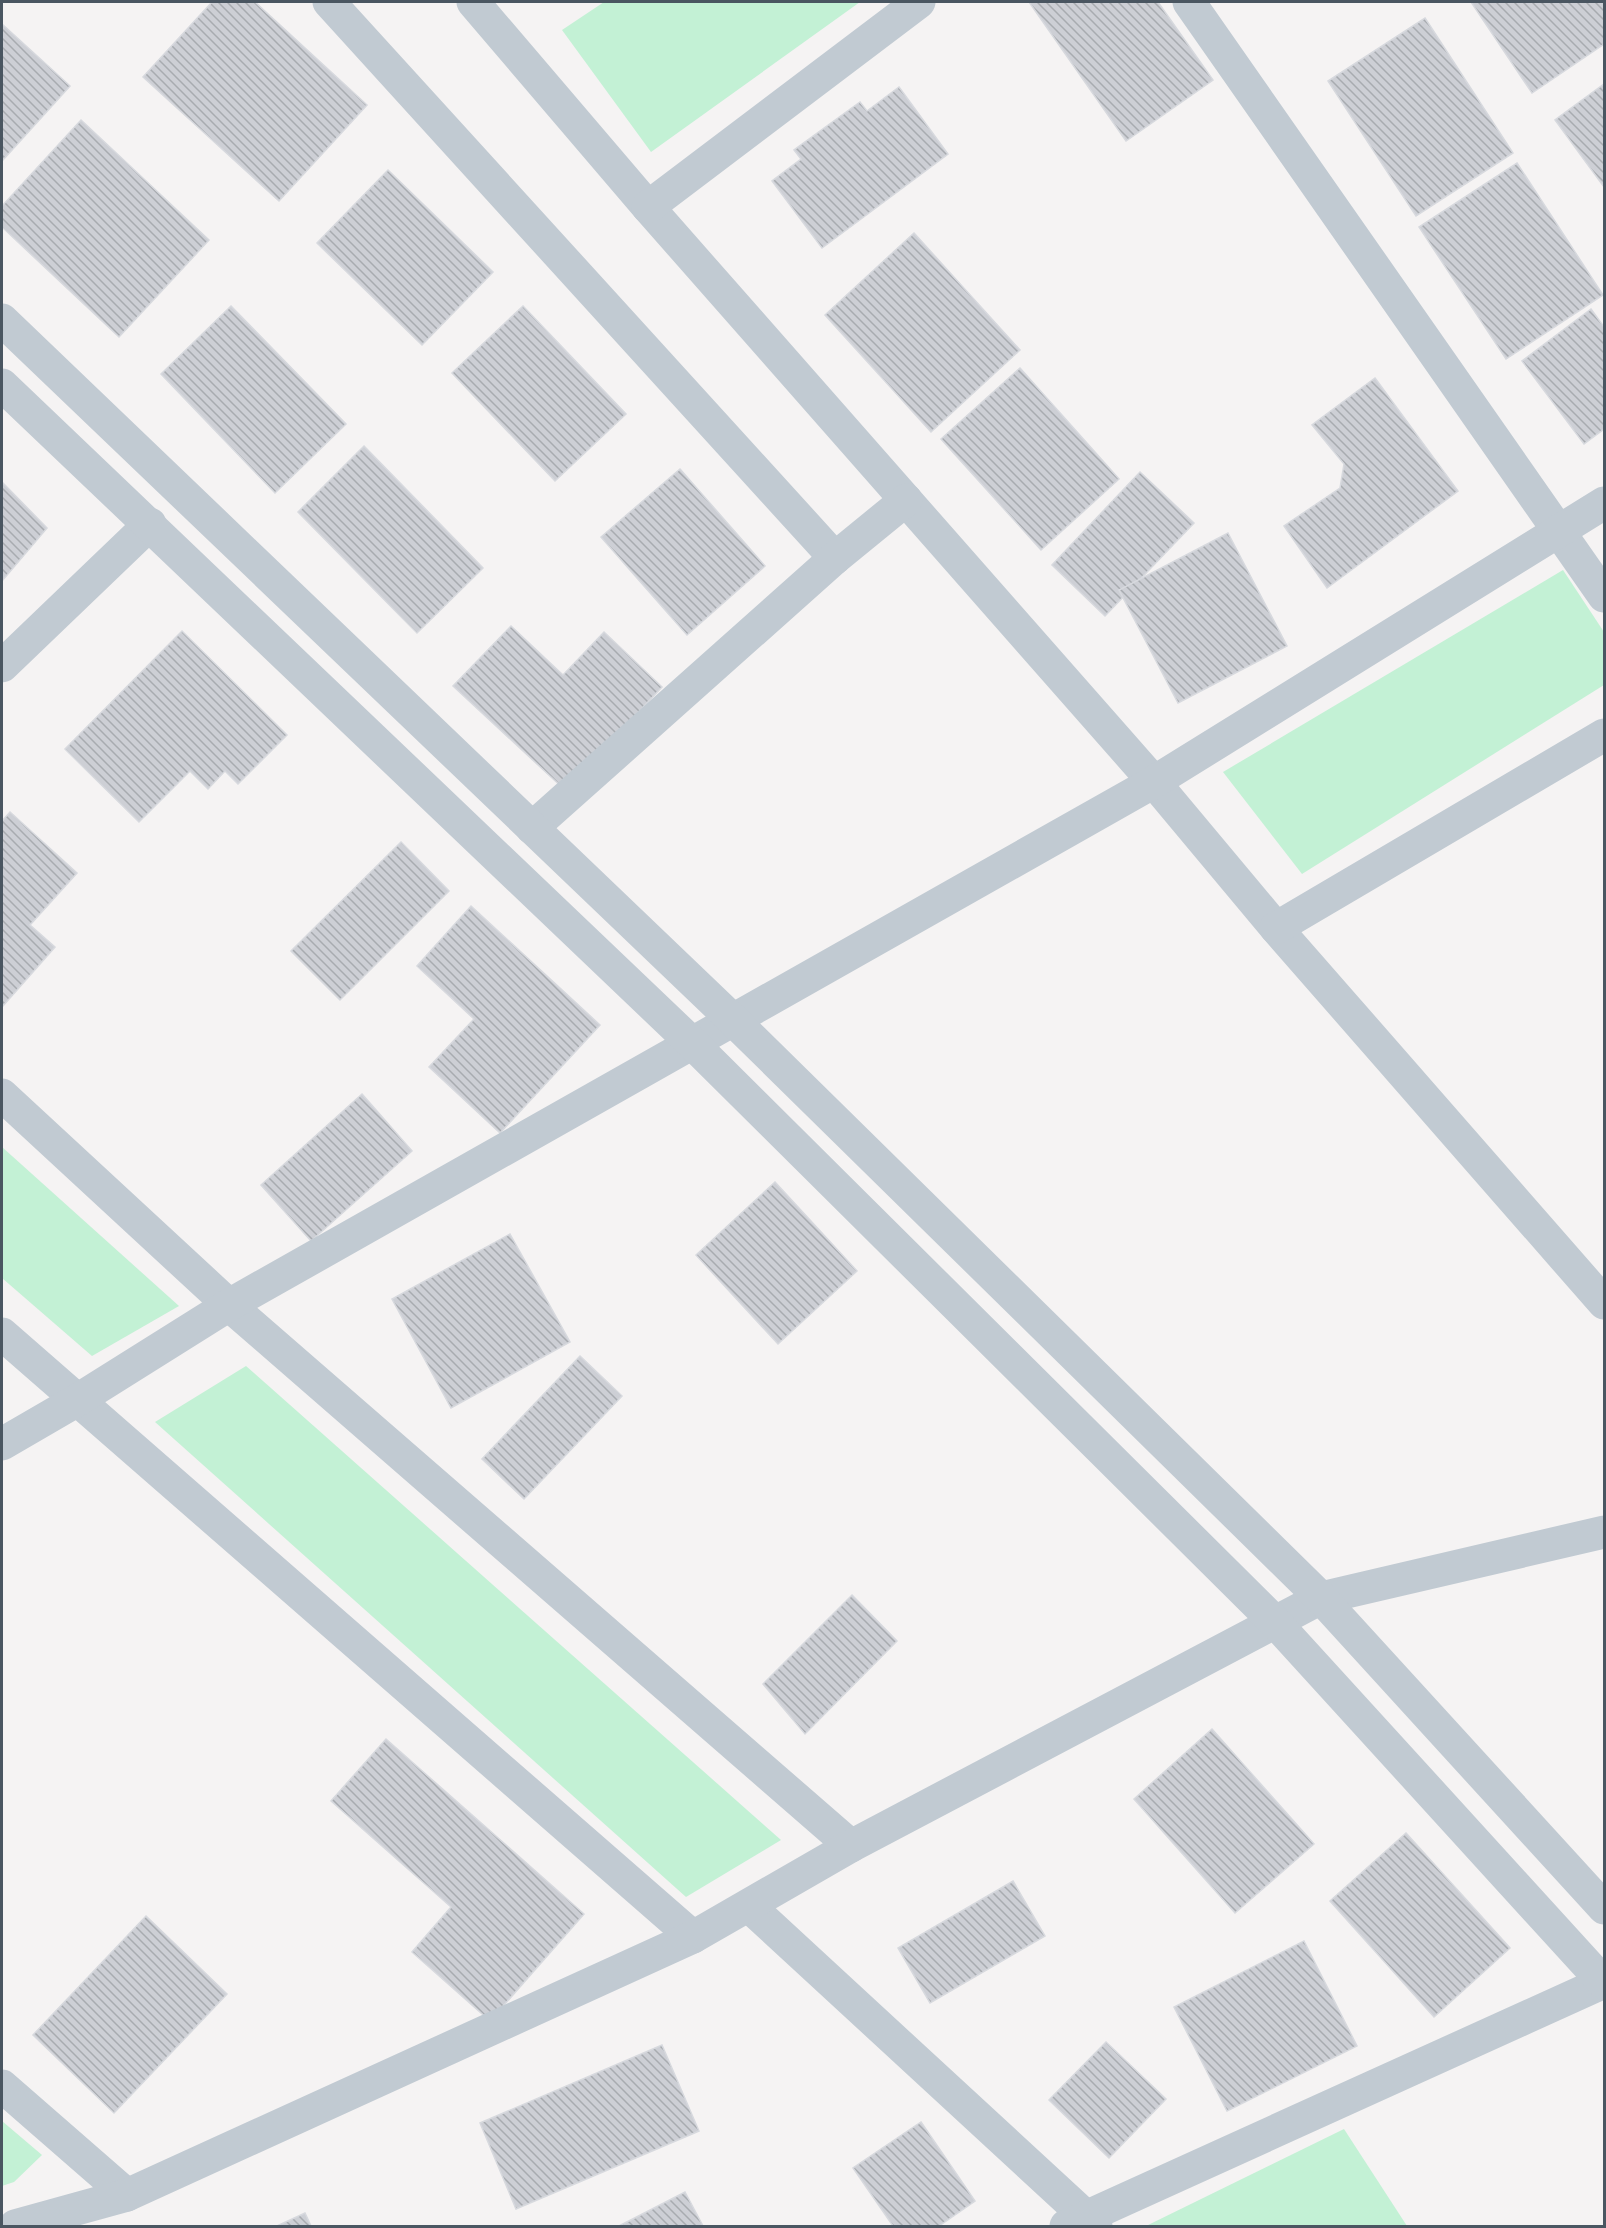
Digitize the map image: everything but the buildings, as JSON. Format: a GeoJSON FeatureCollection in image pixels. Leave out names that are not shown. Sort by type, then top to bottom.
{"type":"FeatureCollection","features":[{"type":"Feature","properties":{"kind":"street"},"geometry":{"type":"LineString","coordinates":[[329,2],[835,558]]}},
{"type":"Feature","properties":{"kind":"street"},"geometry":{"type":"LineString","coordinates":[[648,207],[919,2]]}},
{"type":"Feature","properties":{"kind":"street"},"geometry":{"type":"LineString","coordinates":[[1189,2],[1605,596]]}},
{"type":"Feature","properties":{"kind":"street"},"geometry":{"type":"LineString","coordinates":[[490,6],[648,207],[1154,782],[1276,928],[1605,1303]]}},
{"type":"Feature","properties":{"kind":"street"},"geometry":{"type":"LineString","coordinates":[[2,320],[733,1020],[1321,1598],[1605,1908]]}},
{"type":"Feature","properties":{"kind":"street"},"geometry":{"type":"LineString","coordinates":[[2,385],[692,1043],[1275,1622],[1604,1982],[1083,2224],[749,1906]]}},
{"type":"Feature","properties":{"kind":"street"},"geometry":{"type":"LineString","coordinates":[[532,828],[835,558],[906,500]]}},
{"type":"Feature","properties":{"kind":"street"},"geometry":{"type":"LineString","coordinates":[[2,1444],[76,1401],[229,1305],[1154,782],[1605,503]]}},
{"type":"Feature","properties":{"kind":"street"},"geometry":{"type":"LineString","coordinates":[[2,666],[150,524]]}},
{"type":"Feature","properties":{"kind":"street"},"geometry":{"type":"LineString","coordinates":[[1276,928],[1605,735]]}},
{"type":"Feature","properties":{"kind":"street"},"geometry":{"type":"LineString","coordinates":[[2,1095],[229,1305],[851,1846]]}},
{"type":"Feature","properties":{"kind":"street"},"geometry":{"type":"LineString","coordinates":[[2,1334],[76,1401],[693,1937]]}},
{"type":"Feature","properties":{"kind":"street"},"geometry":{"type":"LineString","coordinates":[[15,2226],[127,2195],[693,1937],[851,1846],[1321,1598],[1605,1532]]}},
{"type":"Feature","properties":{"kind":"street"},"geometry":{"type":"LineString","coordinates":[[2,2086],[127,2195]]}},
{"type":"Feature","properties":{"kind":"green space"},"geometry":{"type":"Polygon","coordinates":[[[604,2],[860,2],[651,152],[562,30],[604,2]]]}},
{"type":"Feature","properties":{"kind":"green space"},"geometry":{"type":"Polygon","coordinates":[[[1563,570],[1604,632],[1604,685],[1302,874],[1223,772],[1563,570]]]}},
{"type":"Feature","properties":{"kind":"green space"},"geometry":{"type":"Polygon","coordinates":[[[2,1147],[179,1306],[92,1356],[2,1278],[2,1147]]]}},
{"type":"Feature","properties":{"kind":"green space"},"geometry":{"type":"Polygon","coordinates":[[[246,1366],[781,1840],[686,1897],[155,1422],[246,1366]]]}},
{"type":"Feature","properties":{"kind":"green space"},"geometry":{"type":"Polygon","coordinates":[[[2,2121],[42,2155],[14,2182],[2,2186],[2,2121]]]}},
{"type":"Feature","properties":{"kind":"green space"},"geometry":{"type":"Polygon","coordinates":[[[1344,2129],[1407,2226],[1146,2226],[1344,2129]]]}}]}
